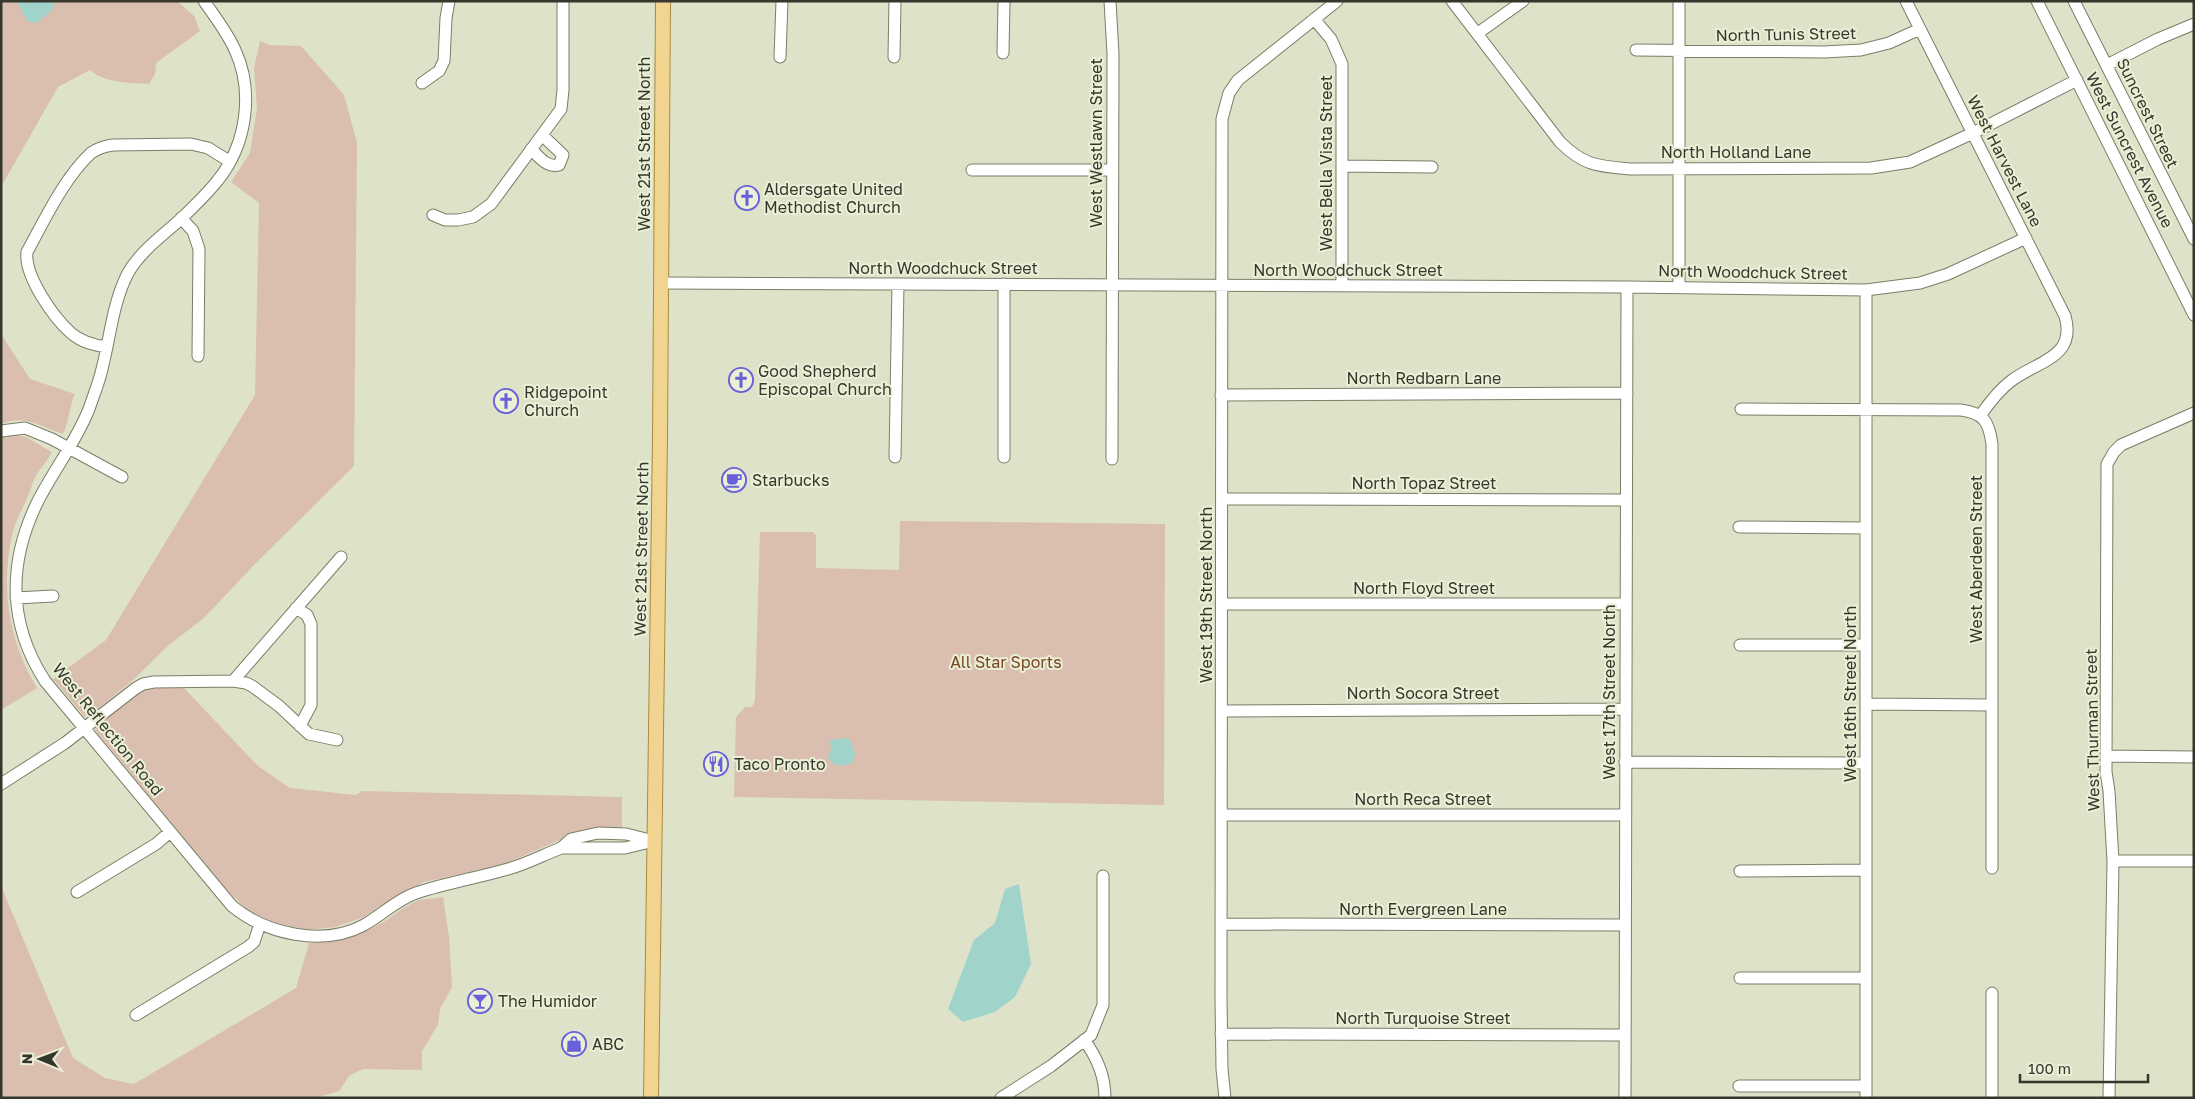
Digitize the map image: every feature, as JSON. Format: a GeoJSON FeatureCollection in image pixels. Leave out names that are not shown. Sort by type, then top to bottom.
{"type":"FeatureCollection","features":[{"type":"Feature","properties":{"kind":"main road","name":"West 21st Street North"},"geometry":{"type":"LineString","coordinates":[[651,1098],[661,283],[662,1]]}},
{"type":"Feature","properties":{"kind":"street","name":"West Reflection Road"},"geometry":{"type":"LineString","coordinates":[[204,1],[236,51],[245,86],[245,116],[236,148],[220,179],[162,234],[128,273],[115,308],[101,373],[88,411],[38,502],[25,530],[18,553],[16,598],[21,625],[31,657],[45,681],[232,906],[243,915],[260,924],[288,933],[309,935],[348,931],[364,925],[414,894],[450,882],[510,869],[561,848],[571,839],[598,834],[626,834],[654,841]]}},
{"type":"Feature","properties":{"kind":"street"},"geometry":{"type":"LineString","coordinates":[[422,83],[439,71],[444,61],[446,18],[449,1]]}},
{"type":"Feature","properties":{"kind":"street"},"geometry":{"type":"LineString","coordinates":[[433,215],[445,220],[458,220],[473,217],[490,204],[560,109],[563,90],[564,1]]}},
{"type":"Feature","properties":{"kind":"street"},"geometry":{"type":"LineString","coordinates":[[780,57],[782,1]]}},
{"type":"Feature","properties":{"kind":"street"},"geometry":{"type":"LineString","coordinates":[[894,57],[895,1]]}},
{"type":"Feature","properties":{"kind":"street"},"geometry":{"type":"LineString","coordinates":[[1003,53],[1004,1]]}},
{"type":"Feature","properties":{"kind":"street","name":"West Westlawn Street"},"geometry":{"type":"LineString","coordinates":[[1110,1],[1113,54],[1112,459]]}},
{"type":"Feature","properties":{"kind":"street"},"geometry":{"type":"LineString","coordinates":[[1314,19],[1337,1]]}},
{"type":"Feature","properties":{"kind":"street","name":"North Holland Lane"},"geometry":{"type":"LineString","coordinates":[[1452,1],[1560,142],[1572,154],[1594,166],[1630,169],[1871,168],[1910,162],[2077,80]]}},
{"type":"Feature","properties":{"kind":"street"},"geometry":{"type":"LineString","coordinates":[[1478,33],[1523,1]]}},
{"type":"Feature","properties":{"kind":"street"},"geometry":{"type":"LineString","coordinates":[[1678,287],[1679,1]]}},
{"type":"Feature","properties":{"kind":"street","name":"West Harvest Lane"},"geometry":{"type":"LineString","coordinates":[[1906,1],[2065,316],[2068,326],[2067,338],[2062,351],[2012,380],[1980,416]]}},
{"type":"Feature","properties":{"kind":"street","name":"West Suncrest Avenue"},"geometry":{"type":"LineString","coordinates":[[2037,1],[2194,315]]}},
{"type":"Feature","properties":{"kind":"street","name":"Suncrest Street"},"geometry":{"type":"LineString","coordinates":[[2074,1],[2194,239]]}},
{"type":"Feature","properties":{"kind":"street","name":"West 19th Street North"},"geometry":{"type":"LineString","coordinates":[[1225,1098],[1221,1034],[1222,119],[1229,94],[1238,80],[1314,19]]}},
{"type":"Feature","properties":{"kind":"street","name":"West Bella Vista Street"},"geometry":{"type":"LineString","coordinates":[[1314,19],[1331,39],[1342,64],[1342,286]]}},
{"type":"Feature","properties":{"kind":"street"},"geometry":{"type":"LineString","coordinates":[[2106,65],[2158,39],[2194,24]]}},
{"type":"Feature","properties":{"kind":"street","name":"North Tunis Street"},"geometry":{"type":"LineString","coordinates":[[1636,50],[1824,52],[1861,50],[1889,43],[1920,29]]}},
{"type":"Feature","properties":{"kind":"street"},"geometry":{"type":"LineString","coordinates":[[531,149],[546,163],[555,166],[559,165],[562,155],[542,135]]}},
{"type":"Feature","properties":{"kind":"street"},"geometry":{"type":"LineString","coordinates":[[107,347],[89,344],[72,334],[58,319],[35,284],[26,262],[27,252],[71,177],[92,153],[102,147],[113,145],[191,144],[208,148],[229,161]]}},
{"type":"Feature","properties":{"kind":"street"},"geometry":{"type":"LineString","coordinates":[[1342,166],[1432,167]]}},
{"type":"Feature","properties":{"kind":"street"},"geometry":{"type":"LineString","coordinates":[[972,170],[1112,170]]}},
{"type":"Feature","properties":{"kind":"street"},"geometry":{"type":"LineString","coordinates":[[181,218],[193,231],[199,248],[198,356]]}},
{"type":"Feature","properties":{"kind":"street","name":"North Woodchuck Street"},"geometry":{"type":"LineString","coordinates":[[661,283],[1678,287],[1866,290],[1920,283],[1948,274],[2026,238]]}},
{"type":"Feature","properties":{"kind":"street"},"geometry":{"type":"LineString","coordinates":[[896,458],[898,284]]}},
{"type":"Feature","properties":{"kind":"street"},"geometry":{"type":"LineString","coordinates":[[1004,284],[1004,457]]}},
{"type":"Feature","properties":{"kind":"street","name":"West 17th Street North"},"geometry":{"type":"LineString","coordinates":[[1625,1098],[1627,287]]}},
{"type":"Feature","properties":{"kind":"street","name":"West 16th Street North"},"geometry":{"type":"LineString","coordinates":[[1866,290],[1866,1098]]}},
{"type":"Feature","properties":{"kind":"street","name":"North Redbarn Lane"},"geometry":{"type":"LineString","coordinates":[[1221,395],[1626,393]]}},
{"type":"Feature","properties":{"kind":"street"},"geometry":{"type":"LineString","coordinates":[[1741,409],[1961,410],[1973,412],[1980,416]]}},
{"type":"Feature","properties":{"kind":"street","name":"West Thurman Street"},"geometry":{"type":"LineString","coordinates":[[2109,1098],[2113,861],[2106,756],[2107,464],[2121,445],[2194,413]]}},
{"type":"Feature","properties":{"kind":"street","name":"West Aberdeen Street"},"geometry":{"type":"LineString","coordinates":[[1980,416],[1986,421],[1992,444],[1992,868]]}},
{"type":"Feature","properties":{"kind":"street"},"geometry":{"type":"LineString","coordinates":[[1,431],[25,428],[52,439],[68,450],[122,477]]}},
{"type":"Feature","properties":{"kind":"street","name":"North Topaz Street"},"geometry":{"type":"LineString","coordinates":[[1222,499],[1626,500]]}},
{"type":"Feature","properties":{"kind":"street"},"geometry":{"type":"LineString","coordinates":[[1739,527],[1866,528]]}},
{"type":"Feature","properties":{"kind":"street"},"geometry":{"type":"LineString","coordinates":[[233,681],[341,557]]}},
{"type":"Feature","properties":{"kind":"street"},"geometry":{"type":"LineString","coordinates":[[16,598],[53,596]]}},
{"type":"Feature","properties":{"kind":"street","name":"North Floyd Street"},"geometry":{"type":"LineString","coordinates":[[1222,604],[1626,604]]}},
{"type":"Feature","properties":{"kind":"street"},"geometry":{"type":"LineString","coordinates":[[296,608],[308,615],[311,624],[311,705],[300,726]]}},
{"type":"Feature","properties":{"kind":"street"},"geometry":{"type":"LineString","coordinates":[[1740,645],[1866,645]]}},
{"type":"Feature","properties":{"kind":"street"},"geometry":{"type":"LineString","coordinates":[[1,784],[65,743],[143,684],[246,682],[280,706],[309,734],[336,740]]}},
{"type":"Feature","properties":{"kind":"street"},"geometry":{"type":"LineString","coordinates":[[1866,704],[1992,705]]}},
{"type":"Feature","properties":{"kind":"street","name":"North Socora Street"},"geometry":{"type":"LineString","coordinates":[[1222,711],[1625,709]]}},
{"type":"Feature","properties":{"kind":"street"},"geometry":{"type":"LineString","coordinates":[[2106,756],[2194,757]]}},
{"type":"Feature","properties":{"kind":"street"},"geometry":{"type":"LineString","coordinates":[[1625,762],[1866,763]]}},
{"type":"Feature","properties":{"kind":"street","name":"North Reca Street"},"geometry":{"type":"LineString","coordinates":[[1222,815],[1625,816]]}},
{"type":"Feature","properties":{"kind":"street"},"geometry":{"type":"LineString","coordinates":[[77,892],[156,844],[170,832]]}},
{"type":"Feature","properties":{"kind":"street"},"geometry":{"type":"LineString","coordinates":[[2113,861],[2194,860]]}},
{"type":"Feature","properties":{"kind":"street"},"geometry":{"type":"LineString","coordinates":[[1740,871],[1866,870]]}},
{"type":"Feature","properties":{"kind":"street"},"geometry":{"type":"LineString","coordinates":[[1001,1098],[1051,1066],[1091,1035],[1104,1004],[1102,876]]}},
{"type":"Feature","properties":{"kind":"street"},"geometry":{"type":"LineString","coordinates":[[136,1015],[248,947],[254,942],[260,924]]}},
{"type":"Feature","properties":{"kind":"street","name":"North Evergreen Lane"},"geometry":{"type":"LineString","coordinates":[[1221,924],[1625,925]]}},
{"type":"Feature","properties":{"kind":"street"},"geometry":{"type":"LineString","coordinates":[[1740,978],[1866,978]]}},
{"type":"Feature","properties":{"kind":"street"},"geometry":{"type":"LineString","coordinates":[[1992,993],[1992,1098]]}},
{"type":"Feature","properties":{"kind":"street","name":"North Turquoise Street"},"geometry":{"type":"LineString","coordinates":[[1221,1034],[1625,1035]]}},
{"type":"Feature","properties":{"kind":"street"},"geometry":{"type":"LineString","coordinates":[[1084,1040],[1095,1054],[1105,1087],[1105,1098]]}},
{"type":"Feature","properties":{"kind":"street"},"geometry":{"type":"LineString","coordinates":[[1739,1086],[1866,1086]]}},
{"type":"Feature","properties":{"kind":"green space"},"geometry":{"type":"Polygon","coordinates":[[[1,1],[177,1],[194,16],[200,31],[156,63],[155,74],[149,84],[110,80],[96,75],[90,70],[58,87],[1,187],[1,1]]]}},
{"type":"Feature","properties":{"kind":"green space"},"geometry":{"type":"Polygon","coordinates":[[[260,41],[269,45],[301,46],[344,95],[357,143],[354,466],[254,565],[203,619],[170,644],[132,681],[89,716],[84,716],[53,679],[106,640],[255,395],[259,203],[231,182],[250,153],[257,108],[254,68],[260,41]]]}},
{"type":"Feature","properties":{"kind":"green space"},"geometry":{"type":"Polygon","coordinates":[[[1,334],[30,379],[75,394],[63,434],[26,421],[10,421],[1,424],[1,334]]]}},
{"type":"Feature","properties":{"kind":"green space"},"geometry":{"type":"Polygon","coordinates":[[[12,434],[26,437],[52,452],[34,480],[13,531],[7,572],[9,612],[13,632],[27,670],[37,688],[1,710],[1,436],[12,434]]]}},
{"type":"Feature","properties":{"kind":"green space","name":"All Star Sports"},"geometry":{"type":"Polygon","coordinates":[[[900,521],[1165,524],[1164,805],[734,797],[736,717],[745,707],[752,707],[755,700],[760,532],[813,532],[816,535],[816,568],[899,570],[900,521]]]}},
{"type":"Feature","properties":{"kind":"green space"},"geometry":{"type":"Polygon","coordinates":[[[150,687],[183,687],[258,766],[290,788],[356,795],[362,791],[622,797],[622,829],[569,836],[502,865],[424,882],[395,897],[364,917],[335,927],[309,930],[276,924],[247,910],[223,886],[95,730],[98,723],[135,693],[150,687]]]}},
{"type":"Feature","properties":{"kind":"green space"},"geometry":{"type":"Polygon","coordinates":[[[1,886],[73,1058],[105,1078],[134,1084],[296,988],[309,943],[327,942],[360,934],[381,923],[406,906],[420,900],[443,897],[449,937],[452,987],[440,1009],[438,1025],[422,1051],[422,1070],[363,1069],[349,1076],[339,1091],[315,1098],[1,1098],[1,886]]]}},
{"type":"Feature","properties":{"kind":"water"},"geometry":{"type":"Polygon","coordinates":[[[17,1],[55,1],[53,9],[37,23],[27,21],[17,1]]]}},
{"type":"Feature","properties":{"kind":"water"},"geometry":{"type":"Polygon","coordinates":[[[845,738],[850,740],[855,754],[853,762],[846,765],[836,765],[828,758],[831,750],[830,740],[845,738]]]}},
{"type":"Feature","properties":{"kind":"water"},"geometry":{"type":"Polygon","coordinates":[[[1019,884],[1031,964],[1015,997],[995,1012],[963,1022],[948,1009],[974,940],[995,923],[1005,889],[1019,884]]]}},
{"type":"Feature","properties":{"kind":"place","name":"Aldersgate United Methodist Church"},"geometry":{"type":"Point","coordinates":[747,198]}},
{"type":"Feature","properties":{"kind":"place","name":"Good Shepherd Episcopal Church"},"geometry":{"type":"Point","coordinates":[741,380]}},
{"type":"Feature","properties":{"kind":"place","name":"Ridgepoint Church"},"geometry":{"type":"Point","coordinates":[506,401]}},
{"type":"Feature","properties":{"kind":"place","name":"Starbucks"},"geometry":{"type":"Point","coordinates":[734,480]}},
{"type":"Feature","properties":{"kind":"place","name":"Taco Pronto"},"geometry":{"type":"Point","coordinates":[716,764]}},
{"type":"Feature","properties":{"kind":"place","name":"The Humidor"},"geometry":{"type":"Point","coordinates":[480,1001]}},
{"type":"Feature","properties":{"kind":"place","name":"ABC"},"geometry":{"type":"Point","coordinates":[574,1044]}}]}
